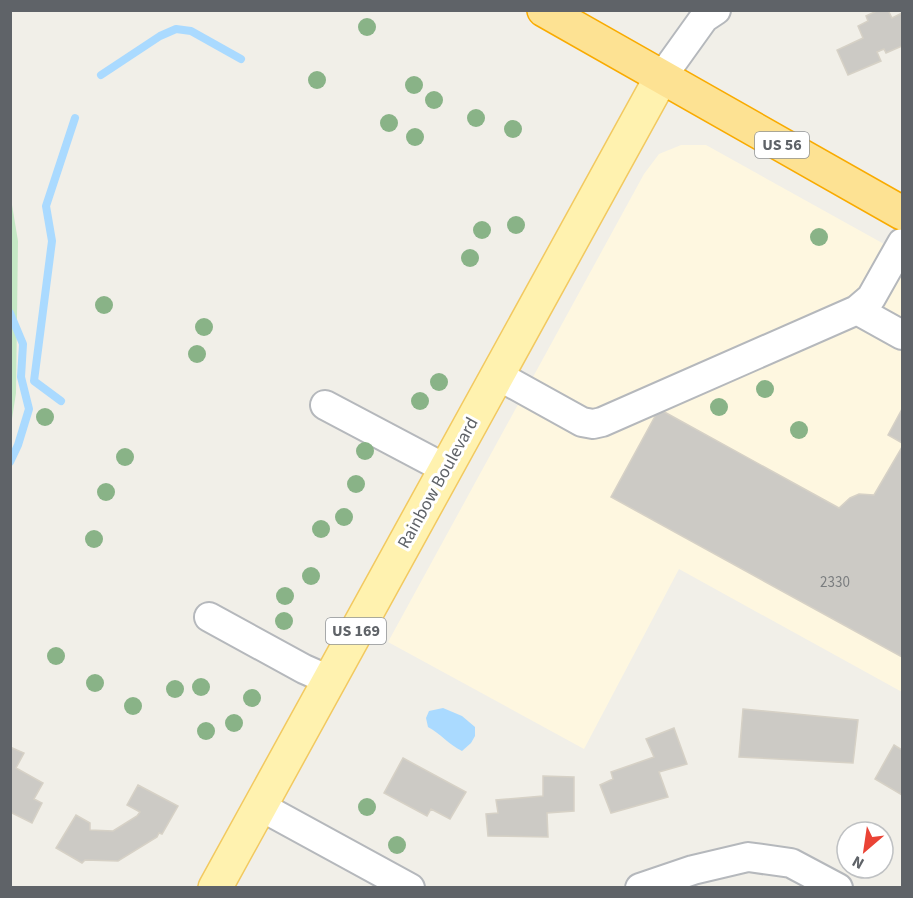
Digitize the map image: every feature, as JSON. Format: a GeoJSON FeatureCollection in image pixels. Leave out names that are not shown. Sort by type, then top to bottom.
{"type":"FeatureCollection","features":[{"type":"Feature","properties":{"kind":"highway","name":"US 56"},"geometry":{"type":"LineString","coordinates":[[544,10],[903,213]]}},
{"type":"Feature","properties":{"kind":"main road","name":"Rainbow Boulevard"},"geometry":{"type":"LineString","coordinates":[[215,888],[661,78]]}},
{"type":"Feature","properties":{"kind":"street"},"geometry":{"type":"LineString","coordinates":[[661,78],[704,18],[716,10]]}},
{"type":"Feature","properties":{"kind":"street"},"geometry":{"type":"LineString","coordinates":[[497,375],[582,422],[593,424],[602,422],[857,310],[871,298],[903,243]]}},
{"type":"Feature","properties":{"kind":"street"},"geometry":{"type":"LineString","coordinates":[[857,310],[903,335]]}},
{"type":"Feature","properties":{"kind":"street"},"geometry":{"type":"LineString","coordinates":[[325,405],[446,469]]}},
{"type":"Feature","properties":{"kind":"street"},"geometry":{"type":"LineString","coordinates":[[209,617],[304,669],[329,680]]}},
{"type":"Feature","properties":{"kind":"street"},"geometry":{"type":"LineString","coordinates":[[260,806],[410,888]]}},
{"type":"Feature","properties":{"kind":"street"},"geometry":{"type":"LineString","coordinates":[[640,888],[693,870],[748,857],[791,863],[838,888]]}},
{"type":"Feature","properties":{"kind":"shaded area"},"geometry":{"type":"Polygon","coordinates":[[[681,145],[706,145],[902,254],[902,692],[679,569],[584,749],[388,642],[644,174],[659,154],[681,145]]]}},
{"type":"Feature","properties":{"kind":"green space"},"geometry":{"type":"Polygon","coordinates":[[[10,193],[18,241],[16,393],[11,425],[10,193]]]}},
{"type":"Feature","properties":{"kind":"water"},"geometry":{"type":"Polygon","coordinates":[[[443,708],[462,716],[475,727],[475,736],[462,751],[428,727],[426,718],[429,711],[443,708]]]}},
{"type":"Feature","properties":{"kind":"building"},"geometry":{"type":"Polygon","coordinates":[[[879,10],[888,10],[892,18],[902,13],[902,46],[886,53],[884,49],[877,52],[881,61],[848,75],[837,50],[863,38],[858,26],[868,21],[866,16],[879,10]]]}},
{"type":"Feature","properties":{"kind":"building"},"geometry":{"type":"Polygon","coordinates":[[[659,409],[839,508],[850,498],[859,494],[874,495],[902,447],[902,657],[611,497],[659,409]]]}},
{"type":"Feature","properties":{"kind":"building"},"geometry":{"type":"Polygon","coordinates":[[[902,409],[902,443],[888,435],[902,409]]]}},
{"type":"Feature","properties":{"kind":"building"},"geometry":{"type":"Polygon","coordinates":[[[743,709],[858,720],[853,763],[739,757],[743,709]]]}},
{"type":"Feature","properties":{"kind":"building"},"geometry":{"type":"Polygon","coordinates":[[[674,728],[687,764],[659,772],[668,797],[611,813],[600,785],[613,779],[611,772],[654,757],[646,739],[674,728]]]}},
{"type":"Feature","properties":{"kind":"building"},"geometry":{"type":"Polygon","coordinates":[[[894,745],[902,750],[902,795],[875,779],[894,745]]]}},
{"type":"Feature","properties":{"kind":"building"},"geometry":{"type":"Polygon","coordinates":[[[10,747],[24,753],[16,768],[43,783],[34,799],[42,803],[32,823],[10,812],[10,747]]]}},
{"type":"Feature","properties":{"kind":"building"},"geometry":{"type":"Polygon","coordinates":[[[403,758],[466,792],[450,819],[431,809],[427,816],[384,793],[403,758]]]}},
{"type":"Feature","properties":{"kind":"building"},"geometry":{"type":"Polygon","coordinates":[[[543,776],[574,777],[574,811],[547,813],[548,837],[488,836],[486,814],[498,813],[496,800],[543,796],[543,776]]]}},
{"type":"Feature","properties":{"kind":"building"},"geometry":{"type":"Polygon","coordinates":[[[138,785],[178,806],[162,834],[159,833],[157,837],[118,861],[85,860],[82,863],[56,848],[76,815],[90,823],[90,830],[113,831],[137,816],[140,812],[127,805],[138,785]]]}},
{"type":"Feature","properties":{"kind":"waterway"},"geometry":{"type":"LineString","coordinates":[[101,75],[160,36],[176,29],[191,31],[241,59]]}},
{"type":"Feature","properties":{"kind":"waterway"},"geometry":{"type":"LineString","coordinates":[[61,401],[34,381],[52,241],[46,206],[75,118]]}},
{"type":"Feature","properties":{"kind":"waterway"},"geometry":{"type":"LineString","coordinates":[[10,313],[23,344],[21,377],[29,409],[10,462]]}}]}
